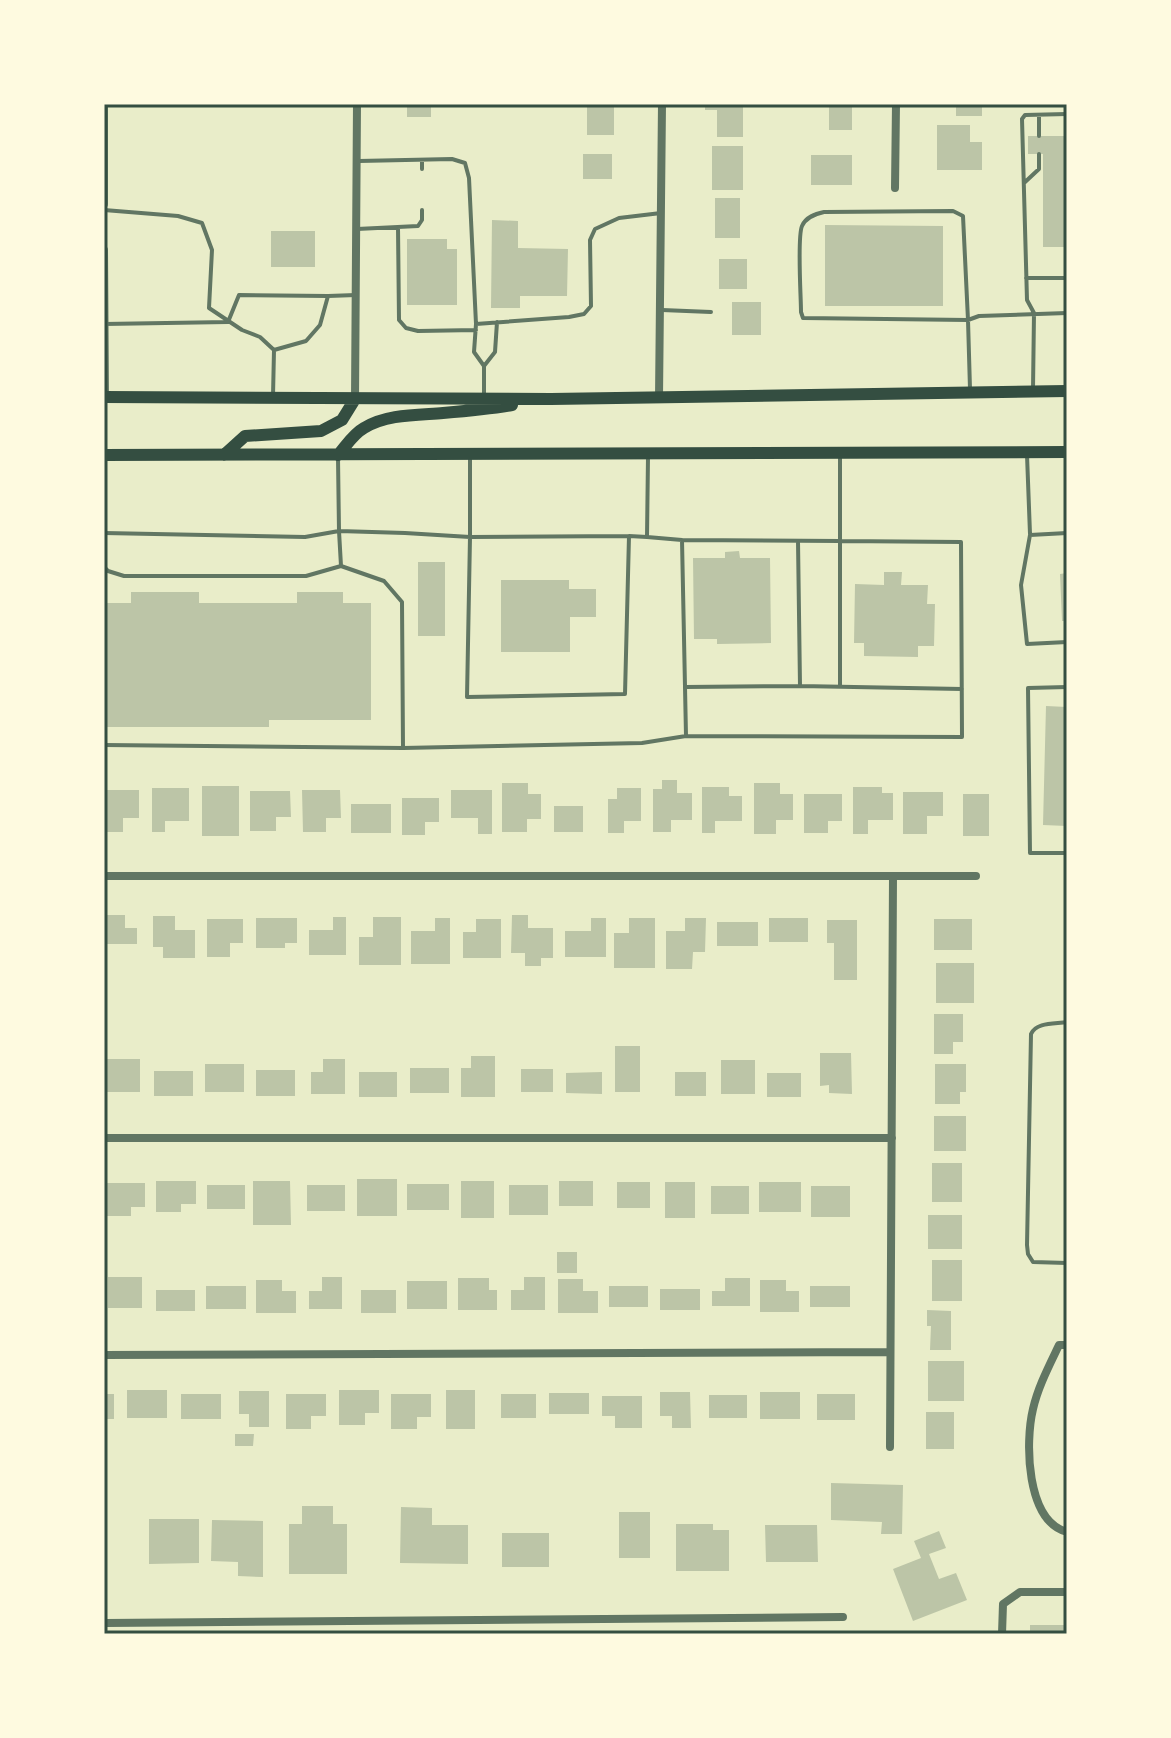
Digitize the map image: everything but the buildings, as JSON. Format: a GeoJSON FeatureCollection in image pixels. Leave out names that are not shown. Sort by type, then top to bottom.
{"type":"FeatureCollection","features":[{"type":"Feature","properties":{"kind":"main road"},"geometry":{"type":"LineString","coordinates":[[104,397],[551,399],[1067,391]]}},
{"type":"Feature","properties":{"kind":"main road"},"geometry":{"type":"LineString","coordinates":[[224,455],[245,436],[321,431],[342,420],[355,399]]}},
{"type":"Feature","properties":{"kind":"main road"},"geometry":{"type":"LineString","coordinates":[[338,455],[364,427],[379,421],[551,399]]}},
{"type":"Feature","properties":{"kind":"main road"},"geometry":{"type":"LineString","coordinates":[[104,455],[1067,452]]}},
{"type":"Feature","properties":{"kind":"street"},"geometry":{"type":"LineString","coordinates":[[104,104],[104,207]]}},
{"type":"Feature","properties":{"kind":"street"},"geometry":{"type":"LineString","coordinates":[[355,399],[357,104]]}},
{"type":"Feature","properties":{"kind":"street"},"geometry":{"type":"LineString","coordinates":[[659,398],[662,104]]}},
{"type":"Feature","properties":{"kind":"street"},"geometry":{"type":"LineString","coordinates":[[895,188],[896,104]]}},
{"type":"Feature","properties":{"kind":"street"},"geometry":{"type":"LineString","coordinates":[[104,250],[104,397]]}},
{"type":"Feature","properties":{"kind":"street"},"geometry":{"type":"LineString","coordinates":[[104,876],[976,876]]}},
{"type":"Feature","properties":{"kind":"street"},"geometry":{"type":"LineString","coordinates":[[890,1447],[893,876]]}},
{"type":"Feature","properties":{"kind":"street"},"geometry":{"type":"LineString","coordinates":[[104,1138],[892,1138]]}},
{"type":"Feature","properties":{"kind":"street"},"geometry":{"type":"LineString","coordinates":[[1067,1345],[1059,1345],[1041,1385],[1032,1412],[1028,1455],[1039,1507],[1058,1529],[1067,1532]]}},
{"type":"Feature","properties":{"kind":"street"},"geometry":{"type":"LineString","coordinates":[[104,1355],[890,1352]]}},
{"type":"Feature","properties":{"kind":"street"},"geometry":{"type":"LineString","coordinates":[[1002,1634],[1003,1604],[1020,1592],[1067,1592]]}},
{"type":"Feature","properties":{"kind":"street"},"geometry":{"type":"LineString","coordinates":[[106,1623],[843,1617]]}},
{"type":"Feature","properties":{"kind":"street"},"geometry":{"type":"LineString","coordinates":[[435,1621],[435,1634]]}},
{"type":"Feature","properties":{"kind":"lane"},"geometry":{"type":"LineString","coordinates":[[1033,391],[1034,313],[1027,300],[1022,119],[1025,115],[1067,114]]}},
{"type":"Feature","properties":{"kind":"lane"},"geometry":{"type":"LineString","coordinates":[[1039,115],[1039,136]]}},
{"type":"Feature","properties":{"kind":"lane"},"geometry":{"type":"LineString","coordinates":[[1024,183],[1039,169],[1039,154]]}},
{"type":"Feature","properties":{"kind":"lane"},"geometry":{"type":"LineString","coordinates":[[356,161],[452,159],[465,163],[469,178],[476,327],[474,352],[484,366],[484,399]]}},
{"type":"Feature","properties":{"kind":"lane"},"geometry":{"type":"LineString","coordinates":[[422,160],[422,169]]}},
{"type":"Feature","properties":{"kind":"lane"},"geometry":{"type":"LineString","coordinates":[[104,207],[178,216],[202,223],[212,250],[209,308],[228,322],[260,337],[274,350],[273,398]]}},
{"type":"Feature","properties":{"kind":"lane"},"geometry":{"type":"LineString","coordinates":[[356,229],[418,226],[422,220],[422,210]]}},
{"type":"Feature","properties":{"kind":"lane"},"geometry":{"type":"LineString","coordinates":[[970,392],[968,320],[963,216],[943,210],[824,212],[811,216],[802,226],[800,241],[803,318],[968,320],[979,316],[1067,313]]}},
{"type":"Feature","properties":{"kind":"lane"},"geometry":{"type":"LineString","coordinates":[[398,227],[399,320],[406,328],[418,331],[584,314],[591,306],[590,240],[595,229],[619,218],[661,213]]}},
{"type":"Feature","properties":{"kind":"lane"},"geometry":{"type":"LineString","coordinates":[[1026,278],[1067,278]]}},
{"type":"Feature","properties":{"kind":"lane"},"geometry":{"type":"LineString","coordinates":[[228,322],[239,295],[356,295]]}},
{"type":"Feature","properties":{"kind":"lane"},"geometry":{"type":"LineString","coordinates":[[274,350],[306,341],[320,325],[328,296]]}},
{"type":"Feature","properties":{"kind":"lane"},"geometry":{"type":"LineString","coordinates":[[660,310],[711,312]]}},
{"type":"Feature","properties":{"kind":"lane"},"geometry":{"type":"LineString","coordinates":[[104,324],[228,322]]}},
{"type":"Feature","properties":{"kind":"lane"},"geometry":{"type":"LineString","coordinates":[[484,366],[495,352],[497,322]]}},
{"type":"Feature","properties":{"kind":"lane"},"geometry":{"type":"LineString","coordinates":[[1027,452],[1030,535],[1021,585],[1027,644],[1067,642]]}},
{"type":"Feature","properties":{"kind":"lane"},"geometry":{"type":"LineString","coordinates":[[840,453],[840,687]]}},
{"type":"Feature","properties":{"kind":"lane"},"geometry":{"type":"LineString","coordinates":[[647,537],[648,454]]}},
{"type":"Feature","properties":{"kind":"lane"},"geometry":{"type":"LineString","coordinates":[[338,455],[341,566]]}},
{"type":"Feature","properties":{"kind":"lane"},"geometry":{"type":"LineString","coordinates":[[470,455],[467,697],[625,694],[629,536]]}},
{"type":"Feature","properties":{"kind":"lane"},"geometry":{"type":"LineString","coordinates":[[104,533],[305,537],[339,531],[470,537],[629,536],[682,540],[961,542],[962,689],[962,737],[686,736],[642,743],[403,748],[104,745]]}},
{"type":"Feature","properties":{"kind":"lane"},"geometry":{"type":"LineString","coordinates":[[1030,535],[1067,533]]}},
{"type":"Feature","properties":{"kind":"lane"},"geometry":{"type":"LineString","coordinates":[[682,540],[686,736]]}},
{"type":"Feature","properties":{"kind":"lane"},"geometry":{"type":"LineString","coordinates":[[798,541],[800,686]]}},
{"type":"Feature","properties":{"kind":"lane"},"geometry":{"type":"LineString","coordinates":[[104,567],[124,576],[306,576],[341,566],[384,581],[402,602],[403,748]]}},
{"type":"Feature","properties":{"kind":"lane"},"geometry":{"type":"LineString","coordinates":[[685,687],[962,689]]}},
{"type":"Feature","properties":{"kind":"lane"},"geometry":{"type":"LineString","coordinates":[[1067,687],[1028,688],[1030,853],[1067,853]]}},
{"type":"Feature","properties":{"kind":"lane"},"geometry":{"type":"LineString","coordinates":[[1067,1022],[1039,1025],[1031,1034],[1027,1245],[1033,1262],[1067,1263]]}}]}
